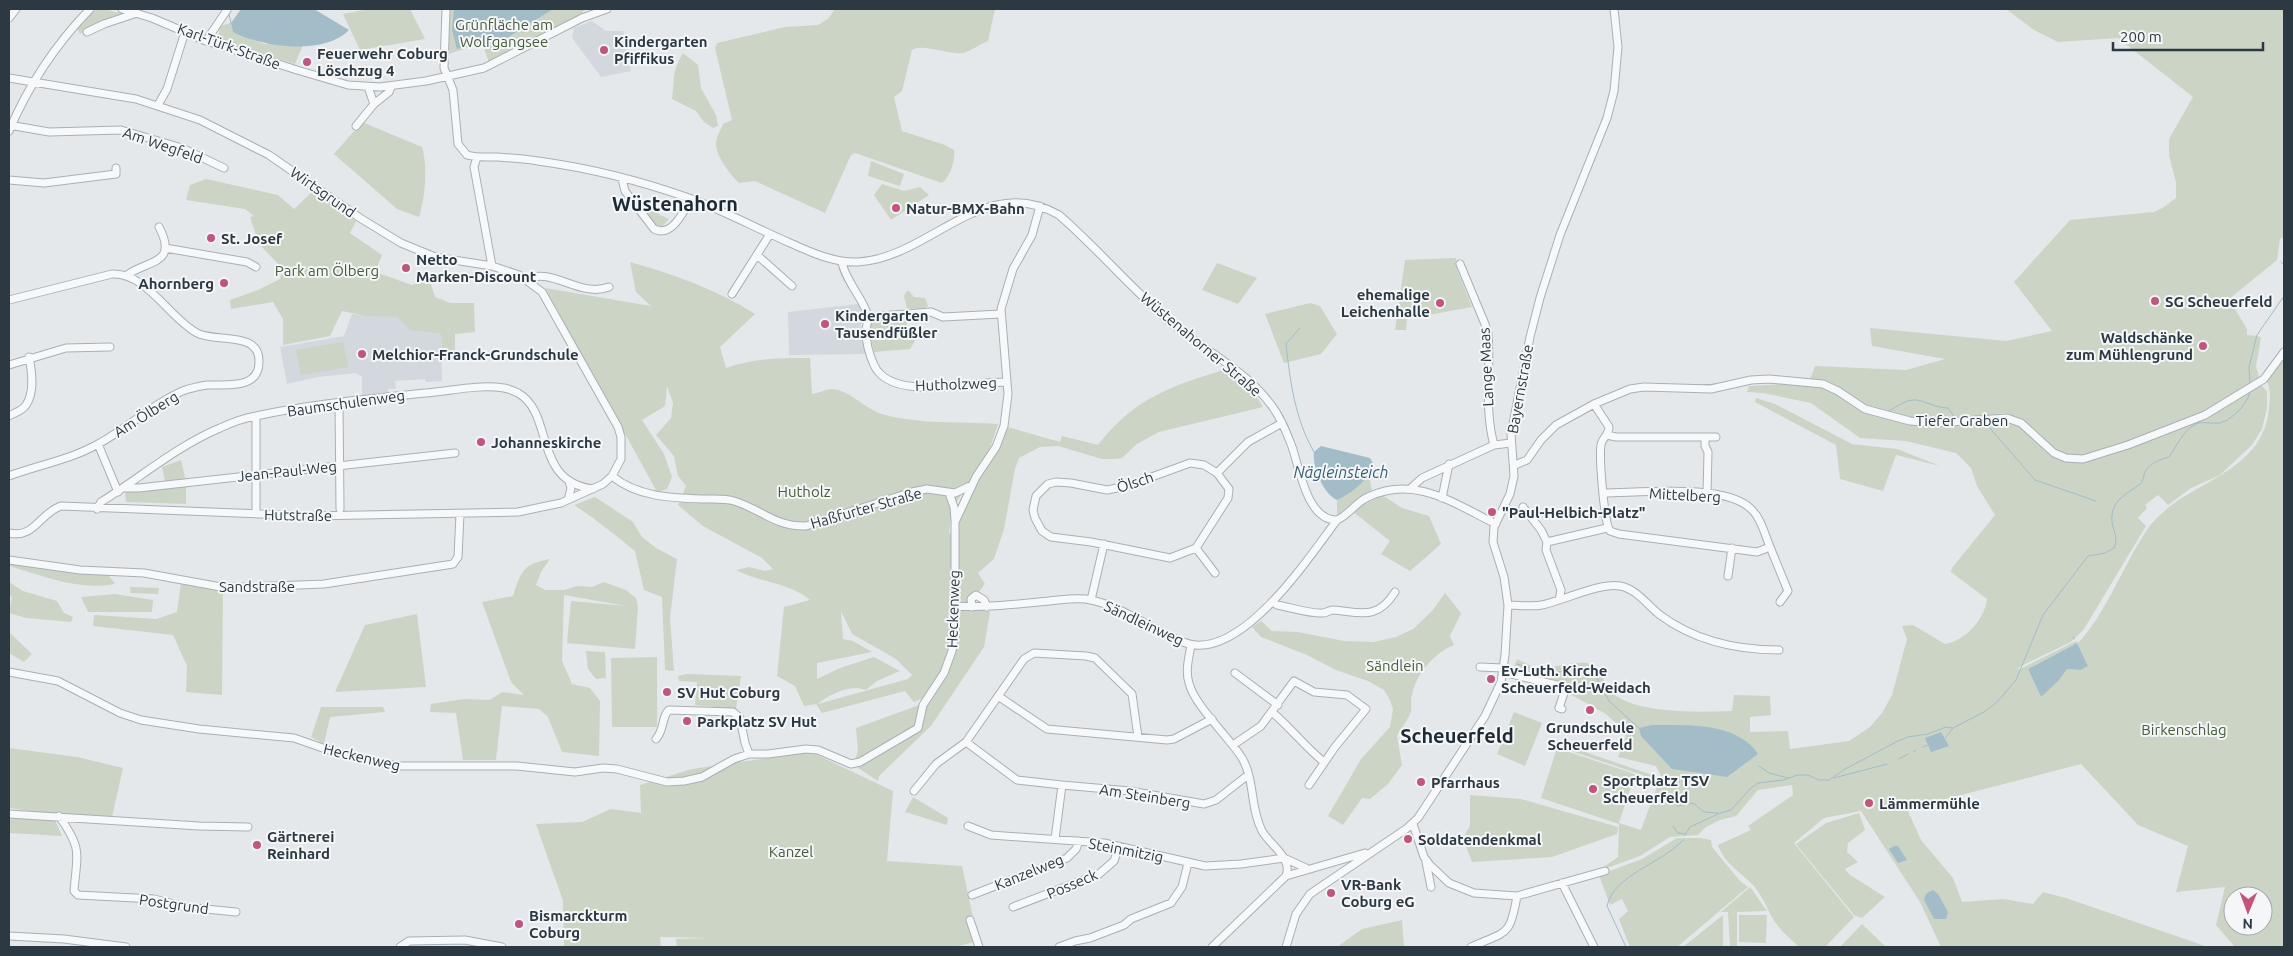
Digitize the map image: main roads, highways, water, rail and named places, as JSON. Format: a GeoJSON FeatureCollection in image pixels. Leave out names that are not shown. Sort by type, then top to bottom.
{"type":"FeatureCollection","features":[{"type":"Feature","properties":{"kind":"water"},"geometry":{"type":"Polygon","coordinates":[[[241,9],[314,9],[349,30],[338,38],[309,46],[275,45],[259,42],[233,32],[231,23],[241,9]]]}},
{"type":"Feature","properties":{"kind":"water"},"geometry":{"type":"Polygon","coordinates":[[[454,9],[553,9],[491,48],[482,43],[457,49],[452,30],[454,9]]]}},
{"type":"Feature","properties":{"kind":"water","name":"Nägleinsteich"},"geometry":{"type":"Polygon","coordinates":[[[1321,446],[1370,458],[1373,463],[1368,475],[1360,485],[1349,494],[1337,500],[1327,492],[1317,472],[1314,452],[1321,446]]]}},
{"type":"Feature","properties":{"kind":"water"},"geometry":{"type":"Polygon","coordinates":[[[2077,643],[2088,666],[2081,670],[2067,669],[2058,681],[2041,697],[2028,669],[2077,643]]]}},
{"type":"Feature","properties":{"kind":"water"},"geometry":{"type":"Polygon","coordinates":[[[1652,725],[1695,726],[1725,731],[1738,736],[1758,754],[1727,777],[1672,769],[1641,736],[1639,728],[1652,725]]]}},
{"type":"Feature","properties":{"kind":"water"},"geometry":{"type":"Polygon","coordinates":[[[1941,732],[1949,746],[1931,752],[1925,738],[1941,732]]]}},
{"type":"Feature","properties":{"kind":"water"},"geometry":{"type":"Polygon","coordinates":[[[1898,846],[1907,860],[1898,863],[1889,849],[1898,846]]]}},
{"type":"Feature","properties":{"kind":"water"},"geometry":{"type":"Polygon","coordinates":[[[1933,890],[1938,894],[1948,912],[1946,919],[1934,919],[1924,900],[1926,894],[1933,890]]]}},
{"type":"Feature","properties":{"kind":"waterway"},"geometry":{"type":"LineString","coordinates":[[229,14],[231,23]]}},
{"type":"Feature","properties":{"kind":"waterway"},"geometry":{"type":"LineString","coordinates":[[2281,262],[2284,265]]}},
{"type":"Feature","properties":{"kind":"waterway"},"geometry":{"type":"LineString","coordinates":[[2250,383],[2249,367],[2257,335],[2284,296]]}},
{"type":"Feature","properties":{"kind":"waterway"},"geometry":{"type":"LineString","coordinates":[[1300,328],[1286,344],[1298,413],[1314,452]]}},
{"type":"Feature","properties":{"kind":"waterway"},"geometry":{"type":"LineString","coordinates":[[1774,376],[1817,380]]}},
{"type":"Feature","properties":{"kind":"waterway"},"geometry":{"type":"LineString","coordinates":[[1703,385],[1716,384]]}},
{"type":"Feature","properties":{"kind":"waterway"},"geometry":{"type":"LineString","coordinates":[[1945,738],[1953,728],[1984,712],[1997,702],[2016,680],[2043,615],[2088,556],[2105,553],[2114,548],[2116,540],[2112,515],[2113,509],[2119,500],[2141,483],[2146,470],[2151,465],[2169,457],[2184,434],[2191,427],[2202,423],[2220,423],[2230,418],[2244,405],[2250,390]]}},
{"type":"Feature","properties":{"kind":"waterway"},"geometry":{"type":"LineString","coordinates":[[1887,412],[1907,401],[1917,400],[1938,407],[1948,408],[1955,418]]}},
{"type":"Feature","properties":{"kind":"waterway"},"geometry":{"type":"LineString","coordinates":[[1969,417],[1978,416]]}},
{"type":"Feature","properties":{"kind":"waterway"},"geometry":{"type":"LineString","coordinates":[[1982,423],[1989,427],[2035,480],[2096,501]]}},
{"type":"Feature","properties":{"kind":"waterway"},"geometry":{"type":"LineString","coordinates":[[1517,664],[1550,674],[1576,668],[1591,672],[1597,678],[1609,701],[1640,729]]}},
{"type":"Feature","properties":{"kind":"waterway"},"geometry":{"type":"LineString","coordinates":[[1685,835],[1690,827],[1731,810],[1758,783],[1783,780],[1798,775],[1808,775],[1819,780],[1829,780],[1847,768],[1898,741],[1908,737],[1928,734],[1946,727],[1952,728]]}},
{"type":"Feature","properties":{"kind":"waterway"},"geometry":{"type":"LineString","coordinates":[[1923,747],[1928,745]]}},
{"type":"Feature","properties":{"kind":"waterway"},"geometry":{"type":"LineString","coordinates":[[1899,759],[1908,754]]}},
{"type":"Feature","properties":{"kind":"waterway"},"geometry":{"type":"LineString","coordinates":[[1834,778],[1887,764]]}},
{"type":"Feature","properties":{"kind":"waterway"},"geometry":{"type":"LineString","coordinates":[[1759,766],[1769,773],[1788,778]]}},
{"type":"Feature","properties":{"kind":"waterway"},"geometry":{"type":"LineString","coordinates":[[1666,798],[1678,806],[1693,803],[1704,812],[1718,813]]}},
{"type":"Feature","properties":{"kind":"waterway"},"geometry":{"type":"LineString","coordinates":[[1673,826],[1678,833],[1686,834]]}},
{"type":"Feature","properties":{"kind":"waterway"},"geometry":{"type":"LineString","coordinates":[[1626,947],[1607,906],[1611,895],[1629,877],[1663,856],[1683,840]]}},
{"type":"Feature","properties":{"kind":"place","name":"Kindergarten Pfiffikus"},"geometry":{"type":"Point","coordinates":[604,50]}},
{"type":"Feature","properties":{"kind":"place","name":"Feuerwehr Coburg Löschzug 4"},"geometry":{"type":"Point","coordinates":[307,62]}},
{"type":"Feature","properties":{"kind":"place","name":"Natur-BMX-Bahn"},"geometry":{"type":"Point","coordinates":[896,208]}},
{"type":"Feature","properties":{"kind":"place","name":"St. Josef"},"geometry":{"type":"Point","coordinates":[211,238]}},
{"type":"Feature","properties":{"kind":"place","name":"Netto Marken-Discount"},"geometry":{"type":"Point","coordinates":[406,268]}},
{"type":"Feature","properties":{"kind":"place","name":"Ahornberg"},"geometry":{"type":"Point","coordinates":[224,283]}},
{"type":"Feature","properties":{"kind":"place","name":"SG Scheuerfeld"},"geometry":{"type":"Point","coordinates":[2155,301]}},
{"type":"Feature","properties":{"kind":"place","name":"ehemalige Leichenhalle"},"geometry":{"type":"Point","coordinates":[1440,303]}},
{"type":"Feature","properties":{"kind":"place","name":"Kindergarten Tausendfüßler"},"geometry":{"type":"Point","coordinates":[825,324]}},
{"type":"Feature","properties":{"kind":"place","name":"Waldschänke zum Mühlengrund"},"geometry":{"type":"Point","coordinates":[2203,346]}},
{"type":"Feature","properties":{"kind":"place","name":"Melchior-Franck-Grundschule"},"geometry":{"type":"Point","coordinates":[362,354]}},
{"type":"Feature","properties":{"kind":"place","name":"Johanneskirche"},"geometry":{"type":"Point","coordinates":[481,442]}},
{"type":"Feature","properties":{"kind":"place","name":"\"Paul-Helbich-Platz\""},"geometry":{"type":"Point","coordinates":[1492,512]}},
{"type":"Feature","properties":{"kind":"place","name":"Ev-Luth. Kirche Scheuerfeld-Weidach"},"geometry":{"type":"Point","coordinates":[1491,679]}},
{"type":"Feature","properties":{"kind":"place","name":"SV Hut Coburg"},"geometry":{"type":"Point","coordinates":[667,692]}},
{"type":"Feature","properties":{"kind":"place","name":"Grundschule Scheuerfeld"},"geometry":{"type":"Point","coordinates":[1590,710]}},
{"type":"Feature","properties":{"kind":"place","name":"Parkplatz SV Hut"},"geometry":{"type":"Point","coordinates":[687,721]}},
{"type":"Feature","properties":{"kind":"place","name":"Pfarrhaus"},"geometry":{"type":"Point","coordinates":[1421,782]}},
{"type":"Feature","properties":{"kind":"place","name":"Sportplatz TSV Scheuerfeld"},"geometry":{"type":"Point","coordinates":[1593,789]}},
{"type":"Feature","properties":{"kind":"place","name":"Lämmermühle"},"geometry":{"type":"Point","coordinates":[1869,803]}},
{"type":"Feature","properties":{"kind":"place","name":"Soldatendenkmal"},"geometry":{"type":"Point","coordinates":[1408,839]}},
{"type":"Feature","properties":{"kind":"place","name":"Gärtnerei Reinhard"},"geometry":{"type":"Point","coordinates":[257,845]}},
{"type":"Feature","properties":{"kind":"place","name":"VR-Bank Coburg eG"},"geometry":{"type":"Point","coordinates":[1331,893]}},
{"type":"Feature","properties":{"kind":"place","name":"Bismarckturm Coburg"},"geometry":{"type":"Point","coordinates":[519,924]}},
{"type":"Feature","properties":{"kind":"district","name":"Wüstenahorn"},"geometry":{"type":"Point","coordinates":[675,203]}},
{"type":"Feature","properties":{"kind":"district","name":"Scheuerfeld"},"geometry":{"type":"Point","coordinates":[1457,735]}},
{"type":"Feature","properties":{"kind":"park label","name":"Grünfläche am Wolfgangsee"},"geometry":{"type":"Point","coordinates":[504,32]}},
{"type":"Feature","properties":{"kind":"park label","name":"Park am Ölberg"},"geometry":{"type":"Point","coordinates":[327,270]}},
{"type":"Feature","properties":{"kind":"park label","name":"Hutholz"},"geometry":{"type":"Point","coordinates":[804,491]}},
{"type":"Feature","properties":{"kind":"park label","name":"Sändlein"},"geometry":{"type":"Point","coordinates":[1395,665]}},
{"type":"Feature","properties":{"kind":"park label","name":"Birkenschlag"},"geometry":{"type":"Point","coordinates":[2184,729]}},
{"type":"Feature","properties":{"kind":"park label","name":"Kanzel"},"geometry":{"type":"Point","coordinates":[791,851]}}]}
